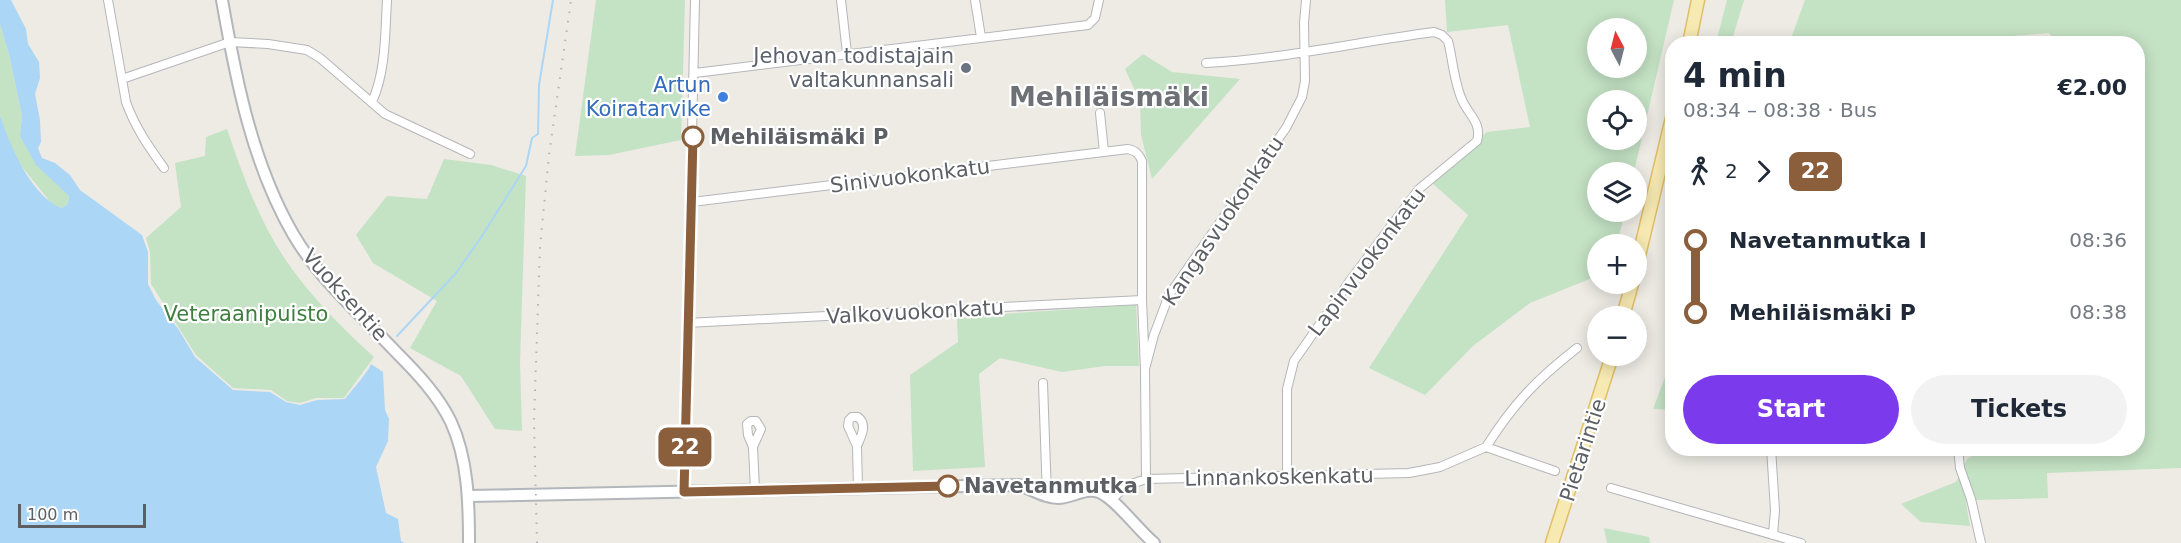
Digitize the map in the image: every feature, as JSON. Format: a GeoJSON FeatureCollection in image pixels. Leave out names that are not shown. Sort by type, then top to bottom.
{"type":"FeatureCollection","features":[{"type":"Feature","properties":{"kind":"main road"},"geometry":{"type":"LineString","coordinates":[[1691,36],[1698,0]]}},
{"type":"Feature","properties":{"kind":"main road"},"geometry":{"type":"LineString","coordinates":[[1644,234],[1665,147]]}},
{"type":"Feature","properties":{"kind":"main road","name":"Pietarintie"},"geometry":{"type":"LineString","coordinates":[[1552,543],[1609,366]]}},
{"type":"Feature","properties":{"kind":"street"},"geometry":{"type":"LineString","coordinates":[[108,0],[131,118],[144,141],[164,168]]}},
{"type":"Feature","properties":{"kind":"street","name":"Vuoksentie"},"geometry":{"type":"LineString","coordinates":[[222,0],[244,109],[261,166],[294,236],[339,294],[410,366],[434,395],[450,421],[456,436],[468,496],[469,543]]}},
{"type":"Feature","properties":{"kind":"street"},"geometry":{"type":"LineString","coordinates":[[372,102],[381,71],[387,0]]}},
{"type":"Feature","properties":{"kind":"street"},"geometry":{"type":"LineString","coordinates":[[684,492],[695,0]]}},
{"type":"Feature","properties":{"kind":"street"},"geometry":{"type":"LineString","coordinates":[[841,0],[847,53]]}},
{"type":"Feature","properties":{"kind":"street"},"geometry":{"type":"LineString","coordinates":[[975,0],[981,37]]}},
{"type":"Feature","properties":{"kind":"street"},"geometry":{"type":"LineString","coordinates":[[695,73],[1088,25],[1095,18],[1099,0]]}},
{"type":"Feature","properties":{"kind":"street","name":"Kangasvuokonkatu"},"geometry":{"type":"LineString","coordinates":[[1146,479],[1145,369],[1154,335],[1169,295],[1286,128],[1302,97],[1305,81],[1306,0]]}},
{"type":"Feature","properties":{"kind":"street","name":"Lapinvuokonkatu"},"geometry":{"type":"LineString","coordinates":[[1287,476],[1287,389],[1294,361],[1349,282],[1419,189],[1477,141],[1479,134],[1475,118],[1460,96],[1448,41],[1442,35],[1434,32],[1305,53]]}},
{"type":"Feature","properties":{"kind":"street"},"geometry":{"type":"LineString","coordinates":[[122,79],[230,42],[279,45],[307,50],[320,58],[385,114],[470,154]]}},
{"type":"Feature","properties":{"kind":"street"},"geometry":{"type":"LineString","coordinates":[[1206,63],[1305,53]]}},
{"type":"Feature","properties":{"kind":"street"},"geometry":{"type":"LineString","coordinates":[[1100,113],[1104,152]]}},
{"type":"Feature","properties":{"kind":"street","name":"Sinivuokonkatu"},"geometry":{"type":"LineString","coordinates":[[692,202],[1128,149],[1140,155],[1142,161],[1142,300]]}},
{"type":"Feature","properties":{"kind":"street"},"geometry":{"type":"LineString","coordinates":[[1142,300],[1145,369]]}},
{"type":"Feature","properties":{"kind":"street","name":"Valkovuokonkatu"},"geometry":{"type":"LineString","coordinates":[[687,323],[1142,300]]}},
{"type":"Feature","properties":{"kind":"street"},"geometry":{"type":"LineString","coordinates":[[1555,471],[1486,447],[1523,395],[1545,373],[1577,348]]}},
{"type":"Feature","properties":{"kind":"street"},"geometry":{"type":"LineString","coordinates":[[1043,383],[1047,497]]}},
{"type":"Feature","properties":{"kind":"street"},"geometry":{"type":"LineString","coordinates":[[857,446],[858,488]]}},
{"type":"Feature","properties":{"kind":"street"},"geometry":{"type":"LineString","coordinates":[[753,447],[755,490]]}},
{"type":"Feature","properties":{"kind":"street","name":"Linnankoskenkatu"},"geometry":{"type":"LineString","coordinates":[[1111,500],[1126,486],[1146,479],[1385,475],[1425,471],[1458,460],[1486,447]]}},
{"type":"Feature","properties":{"kind":"street"},"geometry":{"type":"LineString","coordinates":[[1772,456],[1775,510],[1773,535]]}},
{"type":"Feature","properties":{"kind":"street"},"geometry":{"type":"LineString","coordinates":[[1959,456],[1960,468],[1971,499],[1981,543]]}},
{"type":"Feature","properties":{"kind":"street"},"geometry":{"type":"LineString","coordinates":[[468,496],[1007,485],[1033,489],[1047,497],[1061,498],[1083,491],[1101,493],[1154,543]]}},
{"type":"Feature","properties":{"kind":"street"},"geometry":{"type":"LineString","coordinates":[[1611,488],[1801,543]]}},
{"type":"Feature","properties":{"kind":"green space"},"geometry":{"type":"Polygon","coordinates":[[[596,0],[685,0],[681,140],[609,155],[575,156],[596,0]]]}},
{"type":"Feature","properties":{"kind":"green space"},"geometry":{"type":"Polygon","coordinates":[[[1445,0],[1674,0],[1647,116],[1647,90],[1587,90],[1587,150],[1639,150],[1636,162],[1587,162],[1587,222],[1622,222],[1620,234],[1587,234],[1587,280],[1530,303],[1473,346],[1425,395],[1369,368],[1468,215],[1432,183],[1487,132],[1530,127],[1508,25],[1447,32],[1445,0]]]}},
{"type":"Feature","properties":{"kind":"green space"},"geometry":{"type":"Polygon","coordinates":[[[1727,0],[1744,0],[1733,36],[1718,36],[1727,0]]]}},
{"type":"Feature","properties":{"kind":"green space"},"geometry":{"type":"Polygon","coordinates":[[[1805,0],[2181,0],[2181,468],[2047,473],[2048,498],[1976,500],[1966,503],[1970,526],[1921,522],[1901,504],[1956,482],[1967,459],[1972,456],[2145,456],[2145,36],[2051,36],[2049,33],[2013,36],[1792,36],[1805,0]]]}},
{"type":"Feature","properties":{"kind":"green space"},"geometry":{"type":"Polygon","coordinates":[[[0,24],[22,116],[20,136],[58,185],[69,195],[68,204],[62,208],[52,204],[18,162],[5,132],[0,115],[0,24]]]}},
{"type":"Feature","properties":{"kind":"green space"},"geometry":{"type":"Polygon","coordinates":[[[1143,54],[1172,72],[1240,79],[1152,179],[1141,135],[1140,101],[1125,69],[1143,54]]]}},
{"type":"Feature","properties":{"kind":"green space","name":"Veteraanipuisto"},"geometry":{"type":"Polygon","coordinates":[[[227,129],[245,179],[275,244],[326,311],[374,357],[344,398],[316,398],[300,403],[287,401],[271,390],[233,388],[196,355],[151,284],[150,252],[146,238],[181,207],[175,163],[205,156],[206,137],[227,129]]]}},
{"type":"Feature","properties":{"kind":"green space"},"geometry":{"type":"Polygon","coordinates":[[[444,159],[491,165],[526,176],[520,362],[522,431],[495,429],[461,376],[410,348],[437,301],[373,263],[356,235],[387,196],[427,199],[444,159]]]}},
{"type":"Feature","properties":{"kind":"green space"},"geometry":{"type":"Polygon","coordinates":[[[1136,305],[1139,366],[1105,366],[1062,372],[1000,358],[979,374],[985,467],[913,471],[910,375],[958,342],[957,317],[1136,305]]]}},
{"type":"Feature","properties":{"kind":"green space"},"geometry":{"type":"Polygon","coordinates":[[[1665,377],[1665,410],[1653,409],[1665,377]]]}},
{"type":"Feature","properties":{"kind":"green space"},"geometry":{"type":"Polygon","coordinates":[[[1604,528],[1649,537],[1650,543],[1607,543],[1604,528]]]}},
{"type":"Feature","properties":{"kind":"water"},"geometry":{"type":"Polygon","coordinates":[[[0,0],[11,0],[26,29],[28,44],[39,62],[40,78],[35,94],[40,120],[41,142],[38,148],[42,158],[55,163],[70,175],[80,190],[142,235],[148,252],[148,284],[156,300],[179,330],[195,357],[233,390],[270,392],[286,402],[300,405],[317,400],[345,399],[371,364],[383,372],[385,410],[389,419],[388,441],[376,467],[386,513],[398,519],[401,541],[404,543],[0,543],[0,115],[23,169],[41,193],[62,208],[68,204],[69,196],[36,165],[20,136],[22,116],[0,24],[0,0]]]}},
{"type":"Feature","properties":{"kind":"waterway"},"geometry":{"type":"LineString","coordinates":[[397,336],[456,273],[526,166],[532,138],[538,134],[539,85],[553,0]]}},
{"type":"Feature","properties":{"kind":"railway"},"geometry":{"type":"LineString","coordinates":[[537,543],[534,421],[540,247],[549,155],[571,0]]}},
{"type":"Feature","properties":{"kind":"bus line","name":"22"},"geometry":{"type":"LineString","coordinates":[[693,137],[684,492],[948,486]]}},
{"type":"Feature","properties":{"kind":"place","name":"Jehovan todistajain valtakunnansali"},"geometry":{"type":"Point","coordinates":[966,68]}},
{"type":"Feature","properties":{"kind":"place","name":"Artun Koiratarvike"},"geometry":{"type":"Point","coordinates":[723,97]}},
{"type":"Feature","properties":{"kind":"place","name":"Mehiläismäki P"},"geometry":{"type":"Point","coordinates":[693,137]}},
{"type":"Feature","properties":{"kind":"place","name":"Navetanmutka I"},"geometry":{"type":"Point","coordinates":[948,486]}},
{"type":"Feature","properties":{"kind":"district","name":"Mehiläismäki"},"geometry":{"type":"Point","coordinates":[1109,96]}}]}
